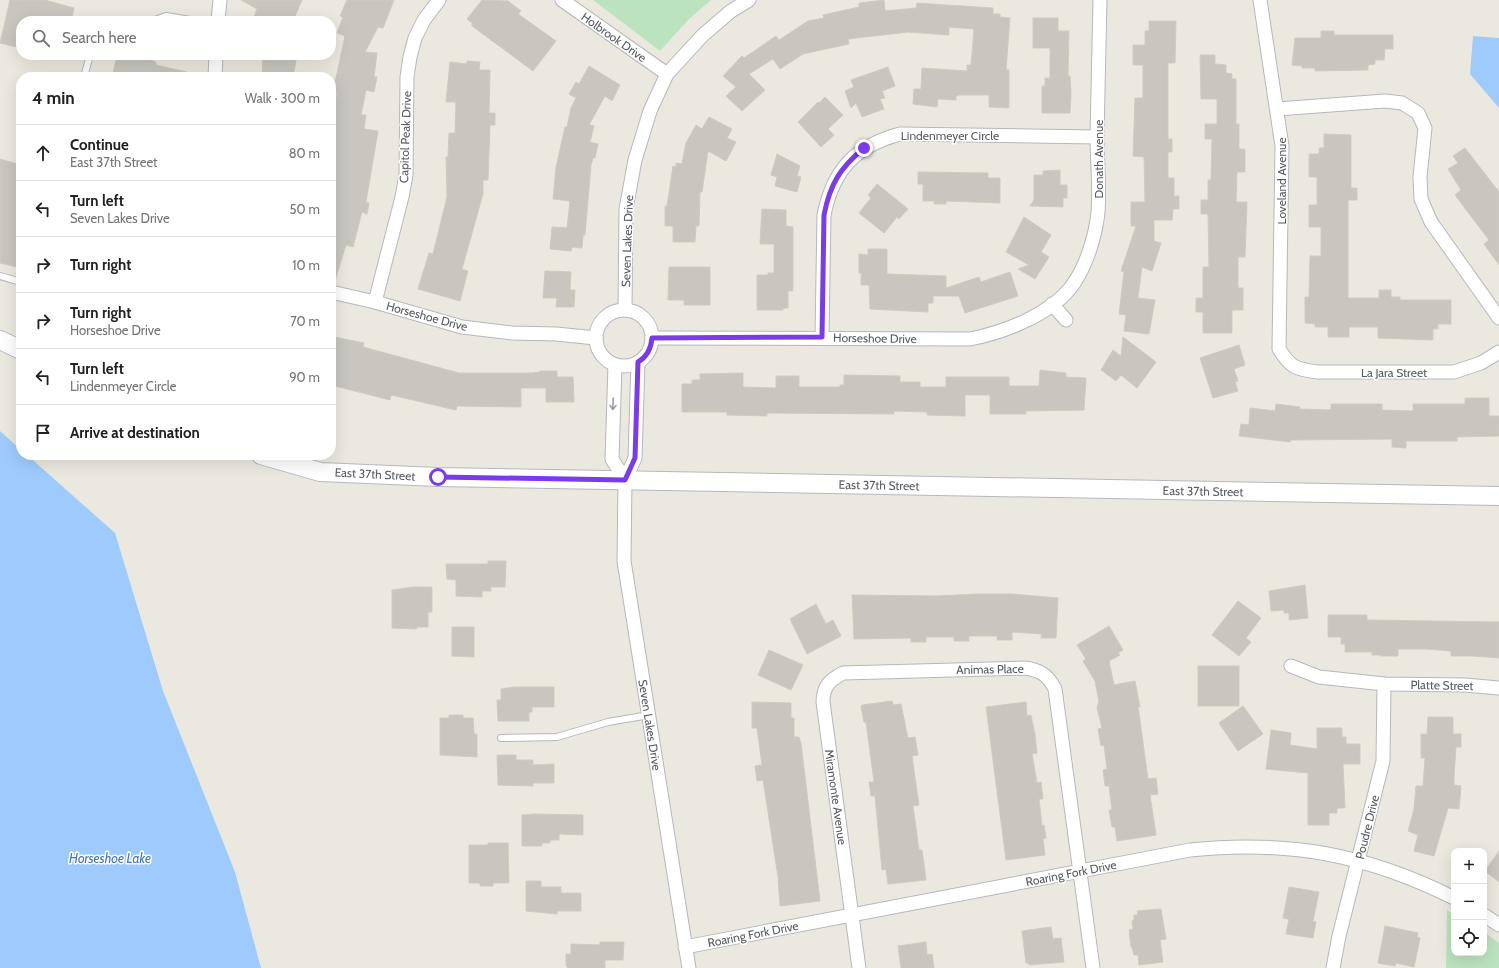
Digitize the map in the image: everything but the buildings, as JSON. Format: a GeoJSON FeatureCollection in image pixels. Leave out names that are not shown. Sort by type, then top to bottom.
{"type":"FeatureCollection","features":[{"type":"Feature","properties":{"kind":"main road"},"geometry":{"type":"LineString","coordinates":[[0,340],[16,348]]}},
{"type":"Feature","properties":{"kind":"main road","name":"East 37th Street"},"geometry":{"type":"LineString","coordinates":[[278,460],[320,472],[438,477],[1499,496]]}},
{"type":"Feature","properties":{"kind":"street"},"geometry":{"type":"LineString","coordinates":[[218,16],[220,0]]}},
{"type":"Feature","properties":{"kind":"street","name":"Capitol Peak Drive"},"geometry":{"type":"LineString","coordinates":[[375,302],[402,197],[406,175],[407,77],[410,57],[415,38],[424,20],[439,0]]}},
{"type":"Feature","properties":{"kind":"street","name":"Holbrook Drive"},"geometry":{"type":"LineString","coordinates":[[562,0],[667,74]]}},
{"type":"Feature","properties":{"kind":"street","name":"Seven Lakes Drive"},"geometry":{"type":"LineString","coordinates":[[625,310],[626,209],[635,160],[650,111],[667,74],[703,35],[731,11],[749,0]]}},
{"type":"Feature","properties":{"kind":"street","name":"Donath Avenue"},"geometry":{"type":"LineString","coordinates":[[1052,304],[1074,283],[1083,267],[1098,212],[1097,136],[1100,0]]}},
{"type":"Feature","properties":{"kind":"street","name":"Loveland Avenue"},"geometry":{"type":"LineString","coordinates":[[1260,0],[1282,146],[1279,349],[1287,361]]}},
{"type":"Feature","properties":{"kind":"street"},"geometry":{"type":"LineString","coordinates":[[216,60],[216,72]]}},
{"type":"Feature","properties":{"kind":"street"},"geometry":{"type":"LineString","coordinates":[[1277,109],[1385,101],[1402,103],[1418,113],[1425,128],[1420,177],[1421,200],[1431,222],[1499,318]]}},
{"type":"Feature","properties":{"kind":"street","name":"Lindenmeyer Circle"},"geometry":{"type":"LineString","coordinates":[[822,337],[824,215],[827,200],[839,173],[864,148],[879,140],[900,134],[1097,136]]}},
{"type":"Feature","properties":{"kind":"street","name":"Horseshoe Drive"},"geometry":{"type":"LineString","coordinates":[[336,293],[375,302],[462,327],[512,333],[556,334],[596,338]]}},
{"type":"Feature","properties":{"kind":"street"},"geometry":{"type":"LineString","coordinates":[[1052,304],[1066,320]]}},
{"type":"Feature","properties":{"kind":"street","name":"Horseshoe Drive"},"geometry":{"type":"LineString","coordinates":[[652,338],[822,337],[942,340],[970,339],[1014,327],[1035,316],[1052,304]]}},
{"type":"Feature","properties":{"kind":"street"},"geometry":{"type":"LineString","coordinates":[[625,310],[641,316],[651,330],[652,338],[651,347],[647,355],[638,362],[624,366],[615,365],[601,354],[596,338],[597,329],[608,315],[625,310]]}},
{"type":"Feature","properties":{"kind":"street","name":"La Jara Street"},"geometry":{"type":"LineString","coordinates":[[1287,361],[1297,369],[1317,372],[1454,372],[1481,363],[1499,352]]}},
{"type":"Feature","properties":{"kind":"street","name":"Seven Lakes Drive"},"geometry":{"type":"LineString","coordinates":[[638,362],[635,458],[625,480],[624,561],[689,968]]}},
{"type":"Feature","properties":{"kind":"street"},"geometry":{"type":"LineString","coordinates":[[615,365],[612,459],[625,480]]}},
{"type":"Feature","properties":{"kind":"street","name":"Platte Street"},"geometry":{"type":"LineString","coordinates":[[1291,666],[1319,677],[1384,684],[1465,685],[1499,688]]}},
{"type":"Feature","properties":{"kind":"street","name":"Animas Place"},"geometry":{"type":"LineString","coordinates":[[830,680],[843,673],[1026,668],[1036,669],[1045,674],[1051,680],[1055,689],[1093,968]]}},
{"type":"Feature","properties":{"kind":"street","name":"Miramonte Avenue"},"geometry":{"type":"LineString","coordinates":[[830,680],[826,686],[823,702],[859,968]]}},
{"type":"Feature","properties":{"kind":"street","name":"Poudre Drive"},"geometry":{"type":"LineString","coordinates":[[1333,968],[1339,936],[1383,761],[1384,684]]}},
{"type":"Feature","properties":{"kind":"street","name":"Roaring Fork Drive"},"geometry":{"type":"LineString","coordinates":[[685,947],[1190,850],[1220,847],[1262,846],[1299,849],[1358,860],[1395,871],[1451,897]]}},
{"type":"Feature","properties":{"kind":"street"},"geometry":{"type":"LineString","coordinates":[[1487,917],[1499,925]]}},
{"type":"Feature","properties":{"kind":"lane"},"geometry":{"type":"LineString","coordinates":[[85,72],[89,60]]}},
{"type":"Feature","properties":{"kind":"lane"},"geometry":{"type":"LineString","coordinates":[[0,276],[16,281]]}},
{"type":"Feature","properties":{"kind":"lane"},"geometry":{"type":"LineString","coordinates":[[501,738],[557,737],[608,722],[649,716]]}},
{"type":"Feature","properties":{"kind":"green space"},"geometry":{"type":"Polygon","coordinates":[[[593,0],[711,0],[688,20],[660,51],[593,0]]]}},
{"type":"Feature","properties":{"kind":"green space"},"geometry":{"type":"Polygon","coordinates":[[[1447,910],[1451,913],[1451,956],[1487,956],[1487,934],[1499,943],[1499,968],[1446,968],[1447,910]]]}},
{"type":"Feature","properties":{"kind":"water"},"geometry":{"type":"Polygon","coordinates":[[[1473,36],[1499,38],[1499,108],[1470,74],[1473,36]]]}},
{"type":"Feature","properties":{"kind":"water","name":"Horseshoe Lake"},"geometry":{"type":"Polygon","coordinates":[[[0,431],[16,445],[16,460],[33,460],[115,533],[163,691],[235,872],[261,968],[0,968],[0,431]]]}},
{"type":"Feature","properties":{"kind":"route"},"geometry":{"type":"LineString","coordinates":[[438,477],[625,480],[635,458],[638,362],[647,355],[651,347],[652,338],[822,337],[824,215],[827,200],[839,173],[864,148]]}}]}
